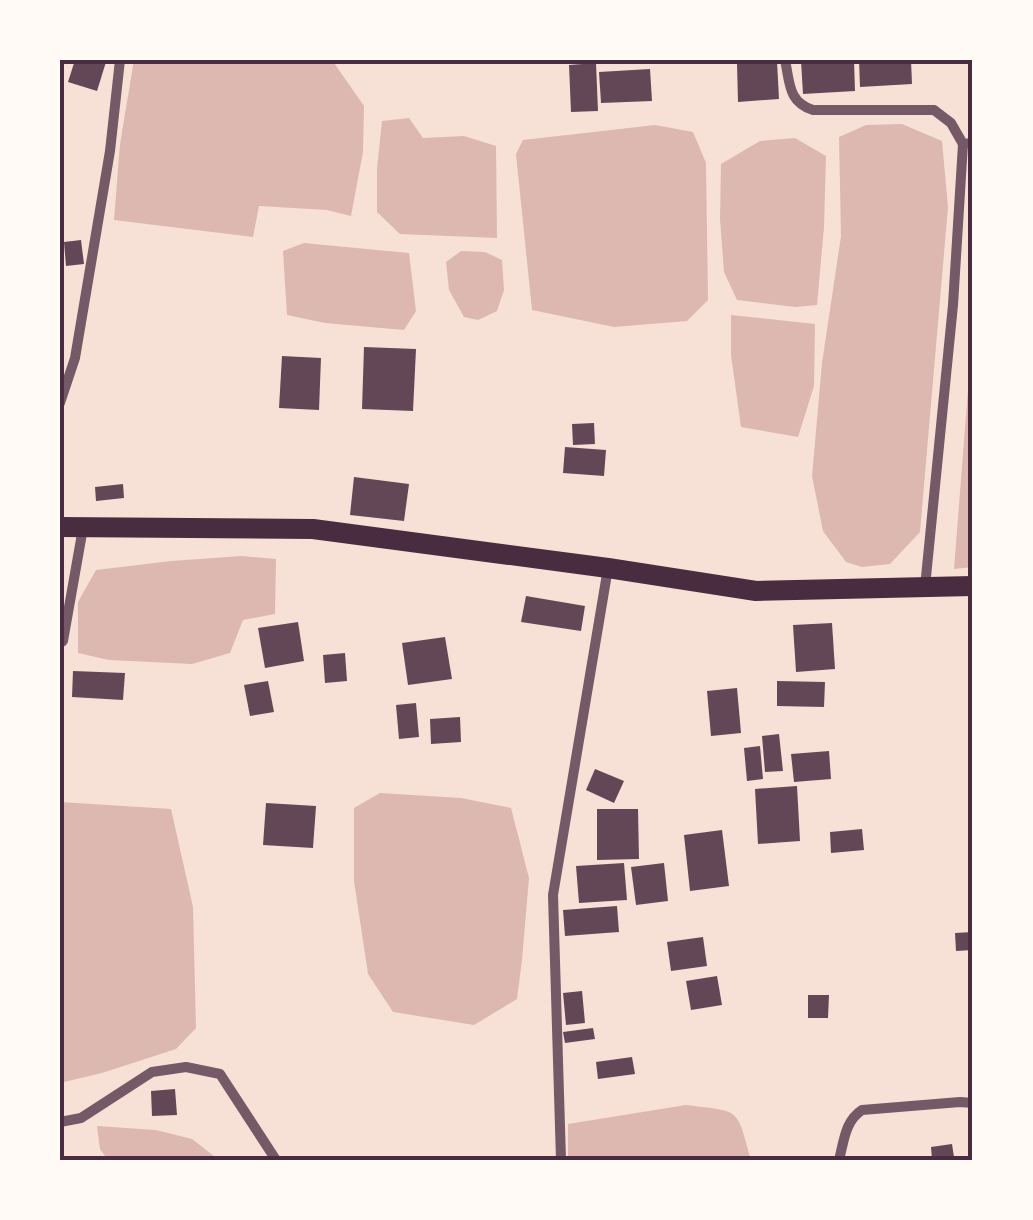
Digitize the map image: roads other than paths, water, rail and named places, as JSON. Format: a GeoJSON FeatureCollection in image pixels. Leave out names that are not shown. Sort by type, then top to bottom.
{"type":"FeatureCollection","features":[{"type":"Feature","properties":{"kind":"highway"},"geometry":{"type":"LineString","coordinates":[[60,527],[313,529],[756,592],[973,586]]}},
{"type":"Feature","properties":{"kind":"street"},"geometry":{"type":"LineString","coordinates":[[60,404],[75,358],[110,151],[120,60]]}},
{"type":"Feature","properties":{"kind":"street"},"geometry":{"type":"LineString","coordinates":[[785,60],[794,98],[801,106],[813,110],[934,110],[968,144],[925,588]]}},
{"type":"Feature","properties":{"kind":"street"},"geometry":{"type":"LineString","coordinates":[[60,643],[83,528]]}},
{"type":"Feature","properties":{"kind":"street"},"geometry":{"type":"LineString","coordinates":[[561,1160],[553,895],[608,568]]}},
{"type":"Feature","properties":{"kind":"street"},"geometry":{"type":"LineString","coordinates":[[60,1122],[81,1118],[152,1072],[186,1067],[220,1074],[276,1160]]}},
{"type":"Feature","properties":{"kind":"street"},"geometry":{"type":"LineString","coordinates":[[840,1160],[852,1116],[862,1110],[973,1104]]}}]}
